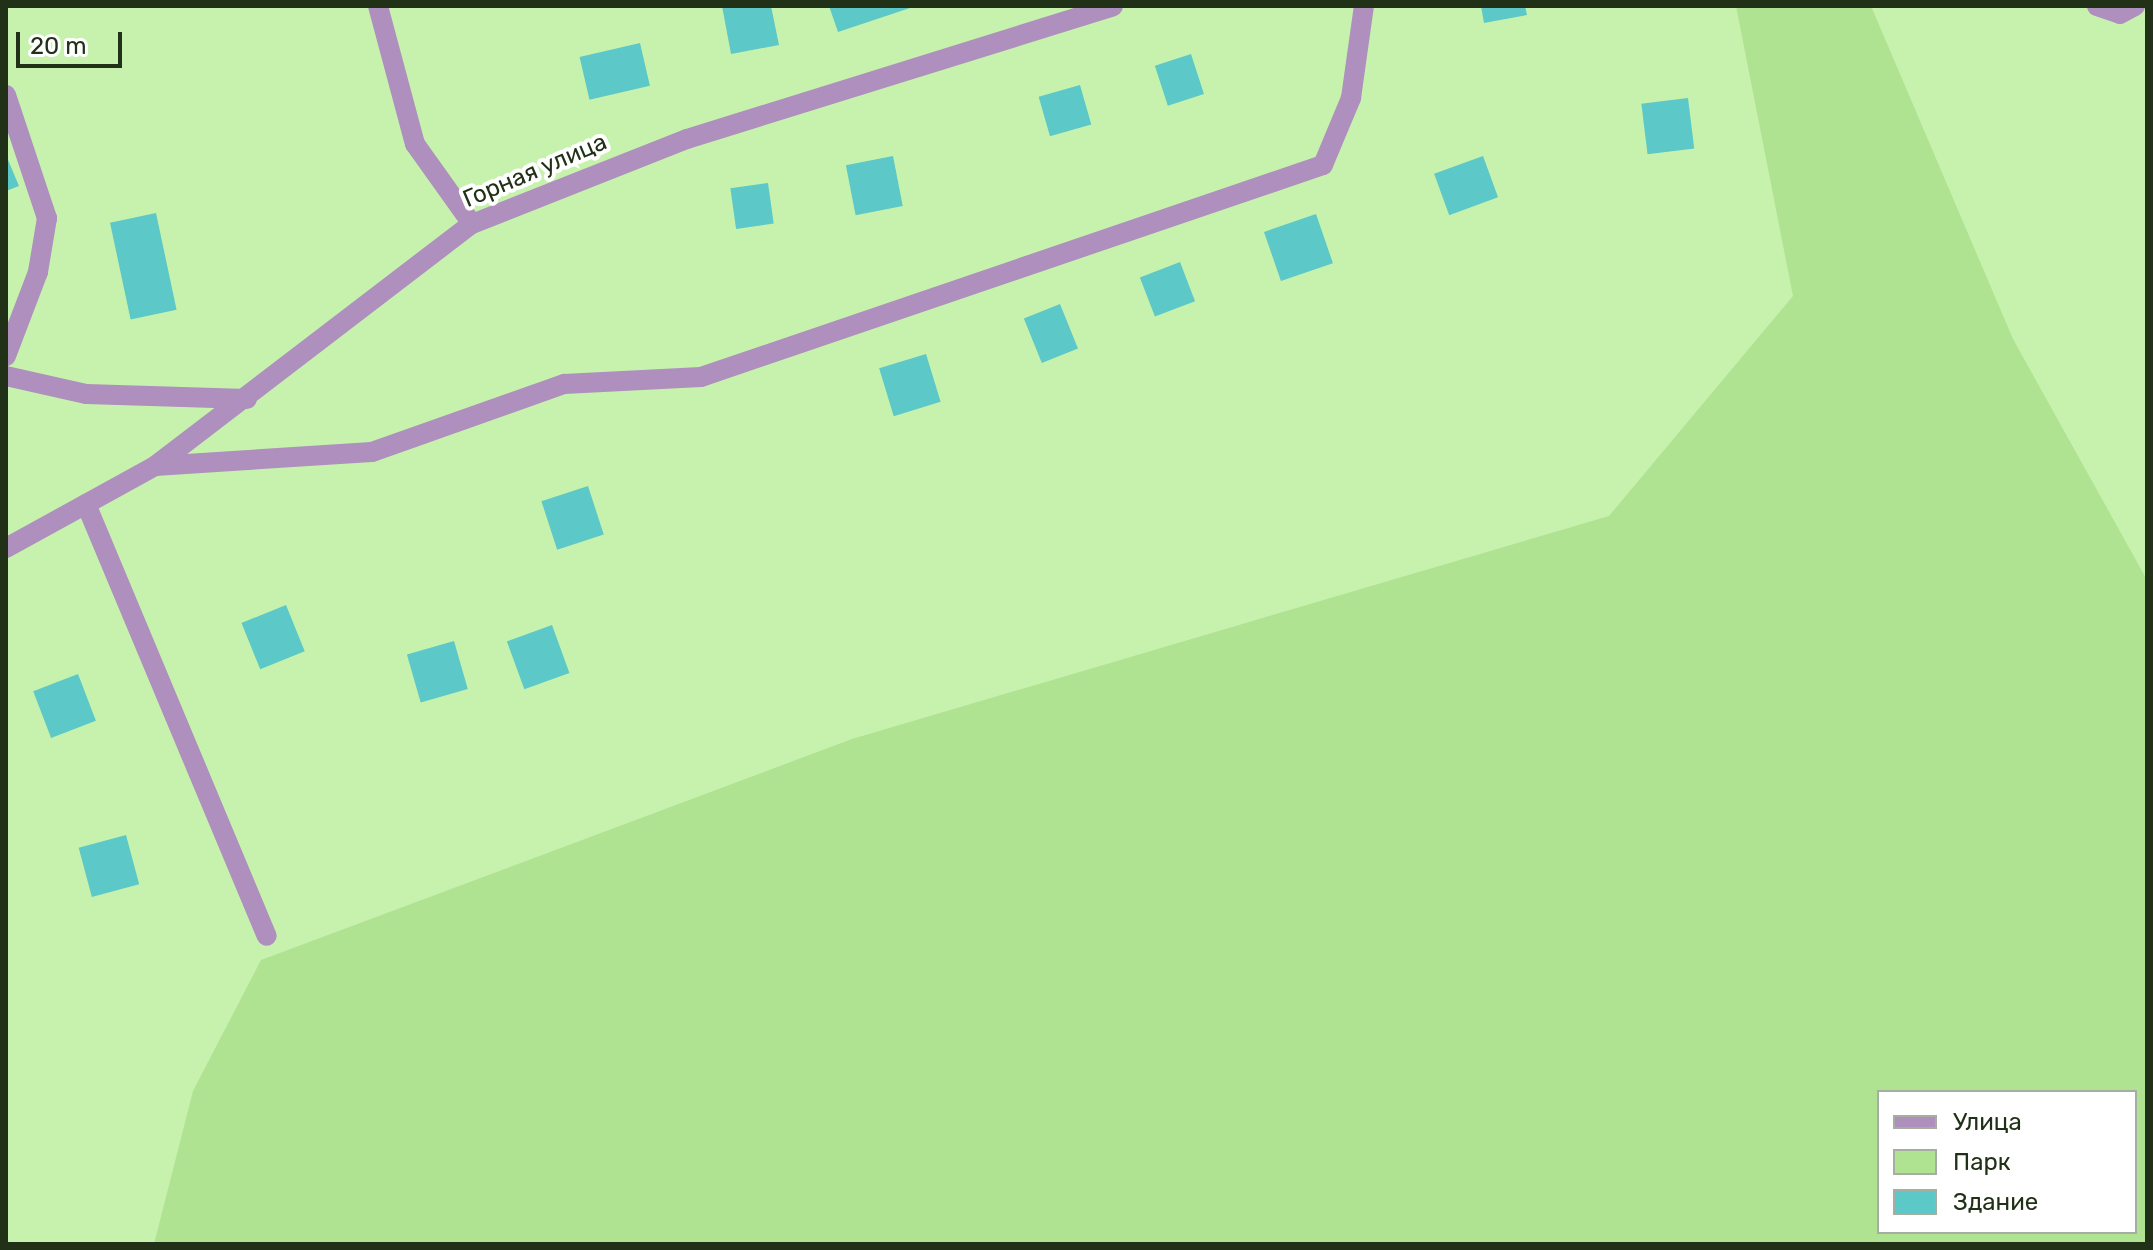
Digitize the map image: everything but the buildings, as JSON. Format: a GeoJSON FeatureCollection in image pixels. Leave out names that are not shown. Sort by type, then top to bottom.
{"type":"FeatureCollection","features":[{"type":"Feature","properties":{"kind":"street"},"geometry":{"type":"LineString","coordinates":[[378,6],[415,144],[472,224]]}},
{"type":"Feature","properties":{"kind":"street","name":"Горная улица"},"geometry":{"type":"LineString","coordinates":[[6,548],[155,466],[247,399],[472,224],[687,139],[1113,6]]}},
{"type":"Feature","properties":{"kind":"street"},"geometry":{"type":"LineString","coordinates":[[155,466],[372,452],[564,384],[701,377],[1323,165],[1351,98],[1364,6]]}},
{"type":"Feature","properties":{"kind":"street"},"geometry":{"type":"LineString","coordinates":[[2097,6],[2120,14],[2135,6]]}},
{"type":"Feature","properties":{"kind":"street"},"geometry":{"type":"LineString","coordinates":[[6,95],[47,218],[38,272],[6,356]]}},
{"type":"Feature","properties":{"kind":"street"},"geometry":{"type":"LineString","coordinates":[[6,376],[86,394],[247,399]]}},
{"type":"Feature","properties":{"kind":"street"},"geometry":{"type":"LineString","coordinates":[[86,504],[267,936]]}},
{"type":"Feature","properties":{"kind":"green space"},"geometry":{"type":"Polygon","coordinates":[[[1736,6],[1871,6],[2013,339],[2147,580],[2147,1244],[154,1244],[193,1091],[261,960],[852,739],[1609,516],[1793,296],[1736,6]]]}}]}
